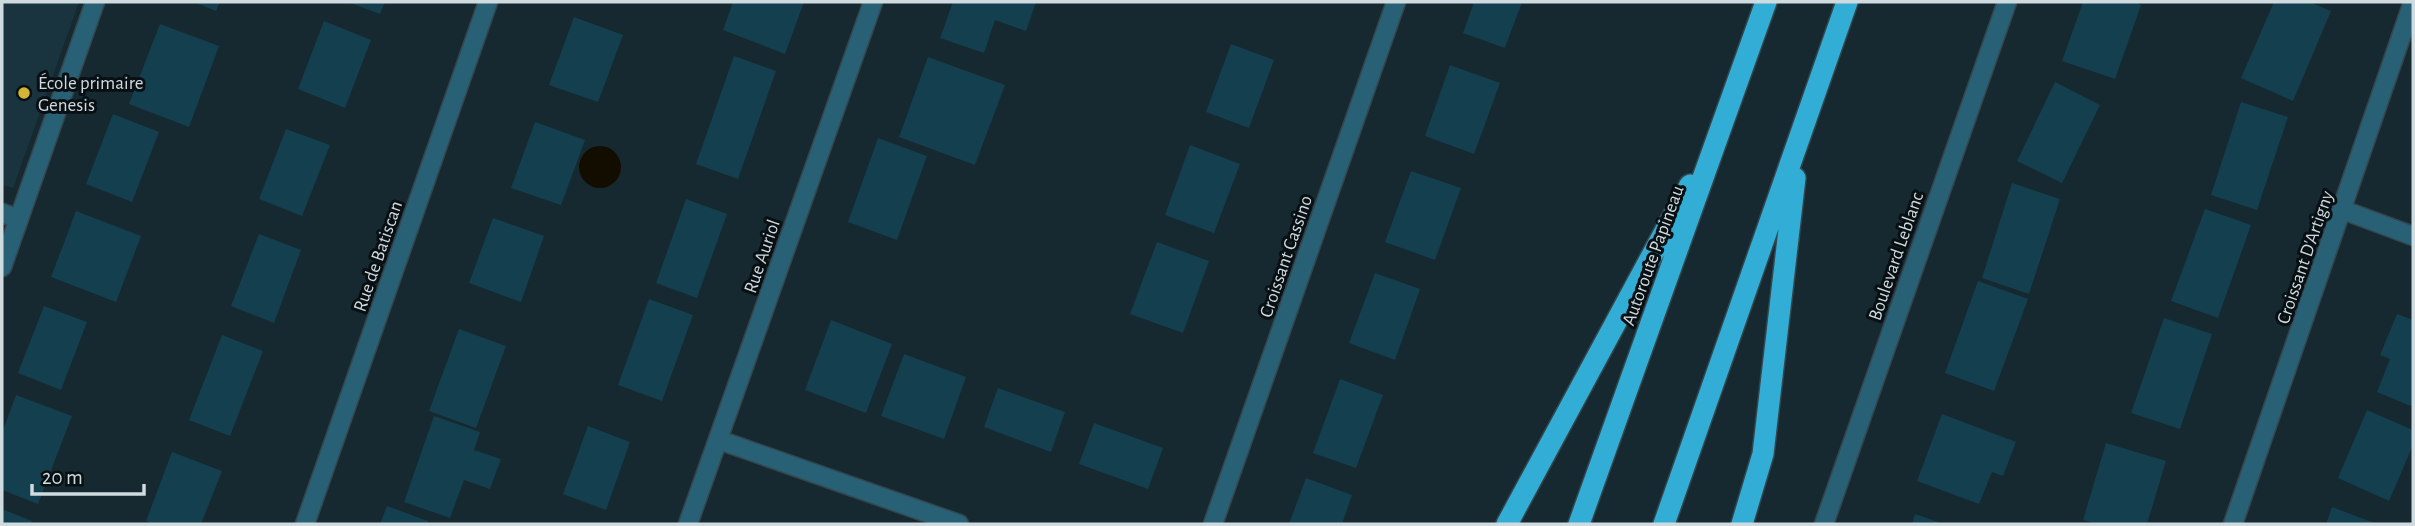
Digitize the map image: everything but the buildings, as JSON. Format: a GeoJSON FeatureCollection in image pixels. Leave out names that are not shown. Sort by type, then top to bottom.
{"type":"FeatureCollection","features":[{"type":"Feature","properties":{"kind":"highway","name":"Autoroute Papineau"},"geometry":{"type":"LineString","coordinates":[[1579,524],[1766,2]]}},
{"type":"Feature","properties":{"kind":"highway"},"geometry":{"type":"LineString","coordinates":[[1664,524],[1847,2]]}},
{"type":"Feature","properties":{"kind":"highway"},"geometry":{"type":"LineString","coordinates":[[1507,524],[1724,121]]}},
{"type":"Feature","properties":{"kind":"highway"},"geometry":{"type":"LineString","coordinates":[[1742,524],[1763,454],[1799,141]]}},
{"type":"Feature","properties":{"kind":"street"},"geometry":{"type":"LineString","coordinates":[[2,267],[10,216],[95,2]]}},
{"type":"Feature","properties":{"kind":"street","name":"Rue de Batiscan"},"geometry":{"type":"LineString","coordinates":[[305,524],[488,2]]}},
{"type":"Feature","properties":{"kind":"street","name":"Rue Auriol"},"geometry":{"type":"LineString","coordinates":[[688,524],[873,2]]}},
{"type":"Feature","properties":{"kind":"street","name":"Croissant Cassino"},"geometry":{"type":"LineString","coordinates":[[1213,524],[1396,2]]}},
{"type":"Feature","properties":{"kind":"street","name":"Boulevard Leblanc"},"geometry":{"type":"LineString","coordinates":[[1824,524],[2007,2]]}},
{"type":"Feature","properties":{"kind":"street","name":"Croissant D'Artigny"},"geometry":{"type":"LineString","coordinates":[[2233,524],[2413,2]]}},
{"type":"Feature","properties":{"kind":"street"},"geometry":{"type":"LineString","coordinates":[[2343,210],[2413,236]]}},
{"type":"Feature","properties":{"kind":"street"},"geometry":{"type":"LineString","coordinates":[[719,440],[959,524]]}},
{"type":"Feature","properties":{"kind":"shaded area","name":"École primaire Genesis"},"geometry":{"type":"Polygon","coordinates":[[[2,2],[79,2],[13,188],[2,185],[2,2]]]}},
{"type":"Feature","properties":{"kind":"shaded area"},"geometry":{"type":"Polygon","coordinates":[[[600,146],[615,152],[621,167],[615,182],[600,188],[585,182],[579,167],[585,152],[600,146]]]}},
{"type":"Feature","properties":{"kind":"place","name":"École primaire Genesis"},"geometry":{"type":"Point","coordinates":[24,93]}}]}
